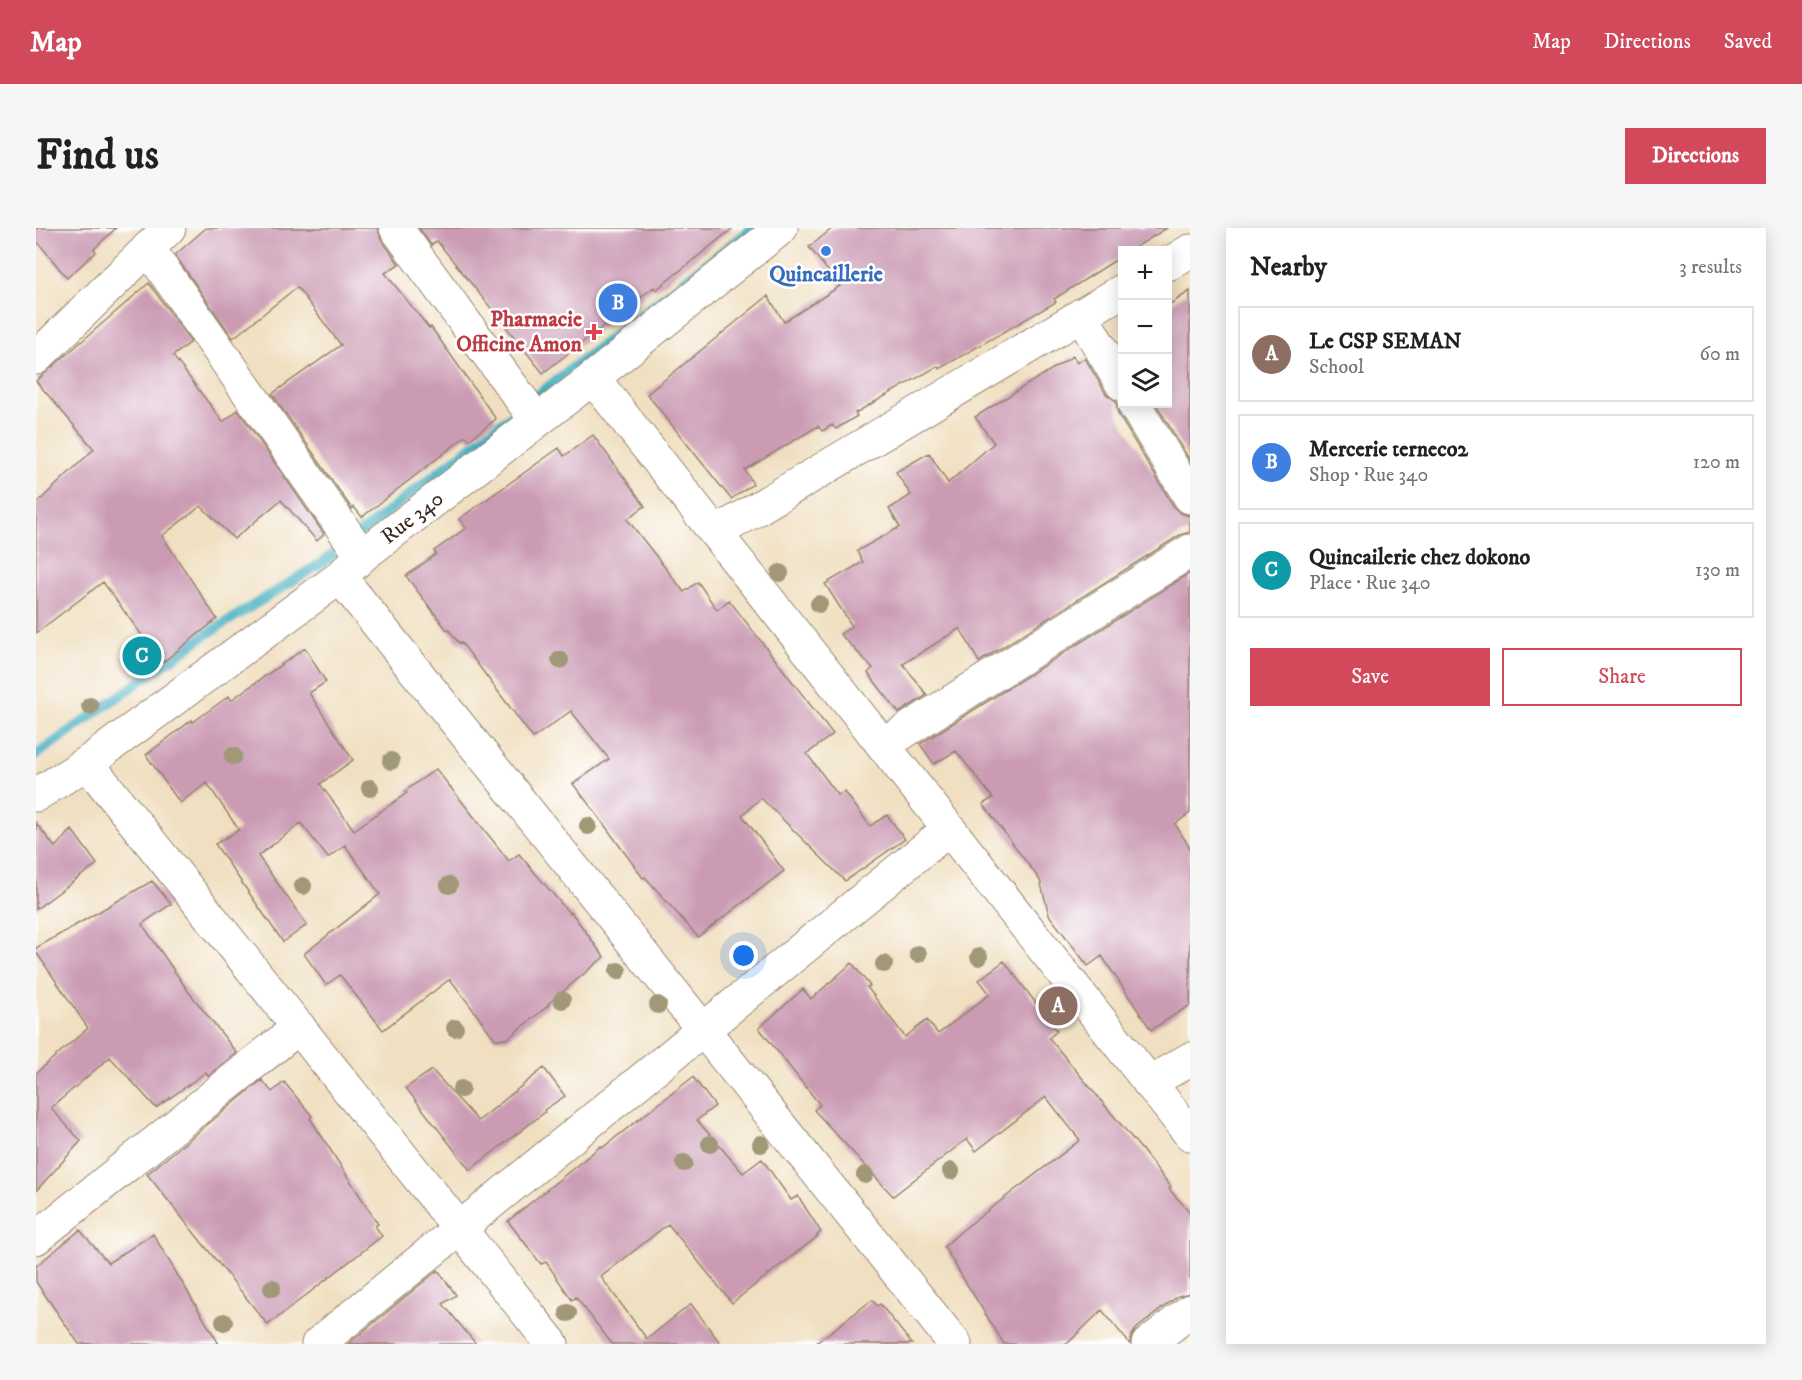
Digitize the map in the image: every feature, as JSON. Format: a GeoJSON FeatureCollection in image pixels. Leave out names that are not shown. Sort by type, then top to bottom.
{"type":"FeatureCollection","features":[{"type":"Feature","properties":{"kind":"street"},"geometry":{"type":"LineString","coordinates":[[396,228],[537,421]]}},
{"type":"Feature","properties":{"kind":"street","name":"Rue 340"},"geometry":{"type":"LineString","coordinates":[[36,795],[87,763],[351,567],[781,228]]}},
{"type":"Feature","properties":{"kind":"street"},"geometry":{"type":"LineString","coordinates":[[36,358],[159,238],[351,567],[703,1030],[955,1344]]}},
{"type":"Feature","properties":{"kind":"street"},"geometry":{"type":"LineString","coordinates":[[1172,261],[1190,251]]}},
{"type":"Feature","properties":{"kind":"street"},"geometry":{"type":"LineString","coordinates":[[716,533],[1118,293]]}},
{"type":"Feature","properties":{"kind":"street"},"geometry":{"type":"LineString","coordinates":[[1082,315],[1118,377]]}},
{"type":"Feature","properties":{"kind":"street"},"geometry":{"type":"LineString","coordinates":[[593,378],[1190,1134]]}},
{"type":"Feature","properties":{"kind":"street"},"geometry":{"type":"LineString","coordinates":[[1136,408],[1190,497]]}},
{"type":"Feature","properties":{"kind":"street"},"geometry":{"type":"LineString","coordinates":[[883,745],[1190,551]]}},
{"type":"Feature","properties":{"kind":"street"},"geometry":{"type":"LineString","coordinates":[[87,763],[552,1344]]}},
{"type":"Feature","properties":{"kind":"street"},"geometry":{"type":"LineString","coordinates":[[318,1344],[949,829]]}},
{"type":"Feature","properties":{"kind":"street"},"geometry":{"type":"LineString","coordinates":[[36,1238],[299,1027]]}},
{"type":"Feature","properties":{"kind":"street"},"geometry":{"type":"LineString","coordinates":[[1149,1083],[1190,1059]]}},
{"type":"Feature","properties":{"kind":"street"},"geometry":{"type":"LineString","coordinates":[[1148,1344],[1190,1311]]}},
{"type":"Feature","properties":{"kind":"building"},"geometry":{"type":"Polygon","coordinates":[[[36,228],[116,228],[94,249],[96,252],[67,278],[36,240],[36,228]]]}},
{"type":"Feature","properties":{"kind":"building"},"geometry":{"type":"Polygon","coordinates":[[[206,228],[378,228],[381,239],[399,264],[385,273],[429,328],[431,327],[496,419],[469,440],[466,436],[362,517],[354,507],[352,509],[272,394],[341,345],[297,287],[233,338],[175,255],[206,228]]]}},
{"type":"Feature","properties":{"kind":"building"},"geometry":{"type":"Polygon","coordinates":[[[419,228],[733,228],[656,290],[654,287],[543,373],[437,241],[431,245],[419,228]]]}},
{"type":"Feature","properties":{"kind":"building"},"geometry":{"type":"Polygon","coordinates":[[[833,228],[1167,228],[1138,246],[1118,246],[1118,259],[1054,299],[1056,302],[939,369],[938,366],[855,413],[857,416],[836,429],[832,425],[822,431],[818,426],[745,470],[753,484],[731,499],[647,394],[768,296],[784,322],[840,286],[809,247],[833,228]]]}},
{"type":"Feature","properties":{"kind":"building"},"geometry":{"type":"Polygon","coordinates":[[[149,283],[191,342],[173,356],[223,422],[238,410],[324,534],[317,541],[281,500],[234,539],[201,506],[162,536],[217,619],[162,663],[103,582],[36,633],[36,504],[94,449],[36,381],[149,283]]]}},
{"type":"Feature","properties":{"kind":"building"},"geometry":{"type":"Polygon","coordinates":[[[1190,291],[1190,461],[1158,408],[1172,408],[1172,303],[1190,291]]]}},
{"type":"Feature","properties":{"kind":"building"},"geometry":{"type":"Polygon","coordinates":[[[1073,356],[1077,363],[1085,358],[1106,394],[1116,401],[1118,414],[1174,507],[1180,513],[1190,516],[1190,532],[1180,535],[979,662],[960,628],[903,664],[927,695],[899,713],[868,673],[873,668],[840,634],[852,626],[825,584],[863,562],[857,551],[900,527],[889,509],[911,495],[896,472],[929,453],[948,483],[994,443],[975,417],[1073,356]]]}},
{"type":"Feature","properties":{"kind":"building"},"geometry":{"type":"Polygon","coordinates":[[[593,435],[645,506],[627,519],[684,592],[698,582],[717,610],[729,600],[833,734],[807,754],[838,795],[845,792],[870,826],[887,815],[905,839],[845,881],[761,798],[742,815],[784,871],[698,937],[645,877],[643,878],[573,784],[609,759],[571,711],[533,738],[461,642],[459,643],[447,630],[406,576],[436,554],[434,551],[466,528],[459,519],[559,448],[564,456],[593,435]]]}},
{"type":"Feature","properties":{"kind":"building"},"geometry":{"type":"Polygon","coordinates":[[[1190,573],[1190,813],[1175,824],[1190,848],[1190,1005],[1151,1030],[1102,956],[1088,966],[1049,915],[1040,880],[983,804],[993,798],[956,751],[934,764],[920,744],[1190,573]]]}},
{"type":"Feature","properties":{"kind":"building"},"geometry":{"type":"Polygon","coordinates":[[[305,648],[326,682],[309,693],[353,760],[320,784],[354,830],[407,793],[405,791],[436,769],[509,861],[519,854],[570,914],[571,912],[604,957],[507,1039],[495,1039],[450,979],[383,1030],[340,975],[326,985],[304,954],[380,894],[345,845],[328,858],[301,823],[258,856],[307,925],[283,942],[215,844],[239,830],[207,783],[180,803],[146,755],[192,720],[193,722],[229,696],[231,700],[305,648]]]}},
{"type":"Feature","properties":{"kind":"building"},"geometry":{"type":"Polygon","coordinates":[[[36,823],[55,847],[72,830],[97,864],[36,909],[36,823]]]}},
{"type":"Feature","properties":{"kind":"building"},"geometry":{"type":"Polygon","coordinates":[[[152,881],[171,904],[142,924],[188,991],[237,1053],[208,1076],[206,1072],[156,1108],[110,1057],[51,1108],[81,1141],[36,1191],[36,1073],[88,1028],[36,952],[36,948],[152,881]]]}},
{"type":"Feature","properties":{"kind":"building"},"geometry":{"type":"Polygon","coordinates":[[[1004,961],[1057,1031],[1049,1038],[1142,1150],[1171,1187],[1169,1189],[1190,1212],[1190,1293],[1178,1296],[1136,1329],[1130,1344],[1102,1310],[1067,1344],[1004,1344],[944,1247],[960,1232],[1080,1140],[1046,1097],[976,1151],[967,1139],[893,1196],[814,1110],[820,1105],[759,1028],[803,989],[811,999],[852,963],[905,1037],[927,1020],[938,1034],[990,994],[979,980],[1004,961]]]}},
{"type":"Feature","properties":{"kind":"building"},"geometry":{"type":"Polygon","coordinates":[[[544,1068],[565,1096],[544,1110],[545,1112],[470,1170],[406,1088],[432,1070],[478,1121],[544,1068]]]}},
{"type":"Feature","properties":{"kind":"building"},"geometry":{"type":"Polygon","coordinates":[[[693,1077],[715,1106],[697,1120],[743,1173],[762,1159],[791,1200],[798,1196],[821,1232],[732,1303],[668,1224],[601,1277],[647,1339],[691,1304],[721,1344],[612,1344],[576,1297],[572,1300],[546,1262],[541,1264],[508,1221],[601,1146],[602,1148],[693,1077]]]}},
{"type":"Feature","properties":{"kind":"building"},"geometry":{"type":"Polygon","coordinates":[[[262,1080],[272,1092],[284,1082],[312,1116],[310,1118],[378,1224],[375,1226],[382,1236],[268,1325],[147,1174],[262,1080]]]}},
{"type":"Feature","properties":{"kind":"building"},"geometry":{"type":"Polygon","coordinates":[[[80,1230],[108,1263],[153,1234],[219,1344],[79,1344],[36,1282],[36,1266],[80,1230]]]}},
{"type":"Feature","properties":{"kind":"building"},"geometry":{"type":"Polygon","coordinates":[[[438,1270],[456,1295],[443,1304],[476,1344],[348,1344],[438,1270]]]}},
{"type":"Feature","properties":{"kind":"building"},"geometry":{"type":"Polygon","coordinates":[[[872,1300],[877,1306],[880,1304],[912,1344],[815,1344],[872,1300]]]}},
{"type":"Feature","properties":{"kind":"waterway"},"geometry":{"type":"LineString","coordinates":[[36,755],[207,634],[323,562],[752,228]]}},
{"type":"Feature","properties":{"kind":"place","name":"Quincaillerie"},"geometry":{"type":"Point","coordinates":[826,251]}},
{"type":"Feature","properties":{"kind":"place","name":"Mercerie terneco2"},"geometry":{"type":"Point","coordinates":[618,303]}},
{"type":"Feature","properties":{"kind":"place","name":"Pharmacie Officine Amon"},"geometry":{"type":"Point","coordinates":[594,332]}},
{"type":"Feature","properties":{"kind":"place","name":"Quincailerie chez dokono"},"geometry":{"type":"Point","coordinates":[142,656]}},
{"type":"Feature","properties":{"kind":"place","name":"Le CSP SEMAN"},"geometry":{"type":"Point","coordinates":[1058,1006]}}]}
